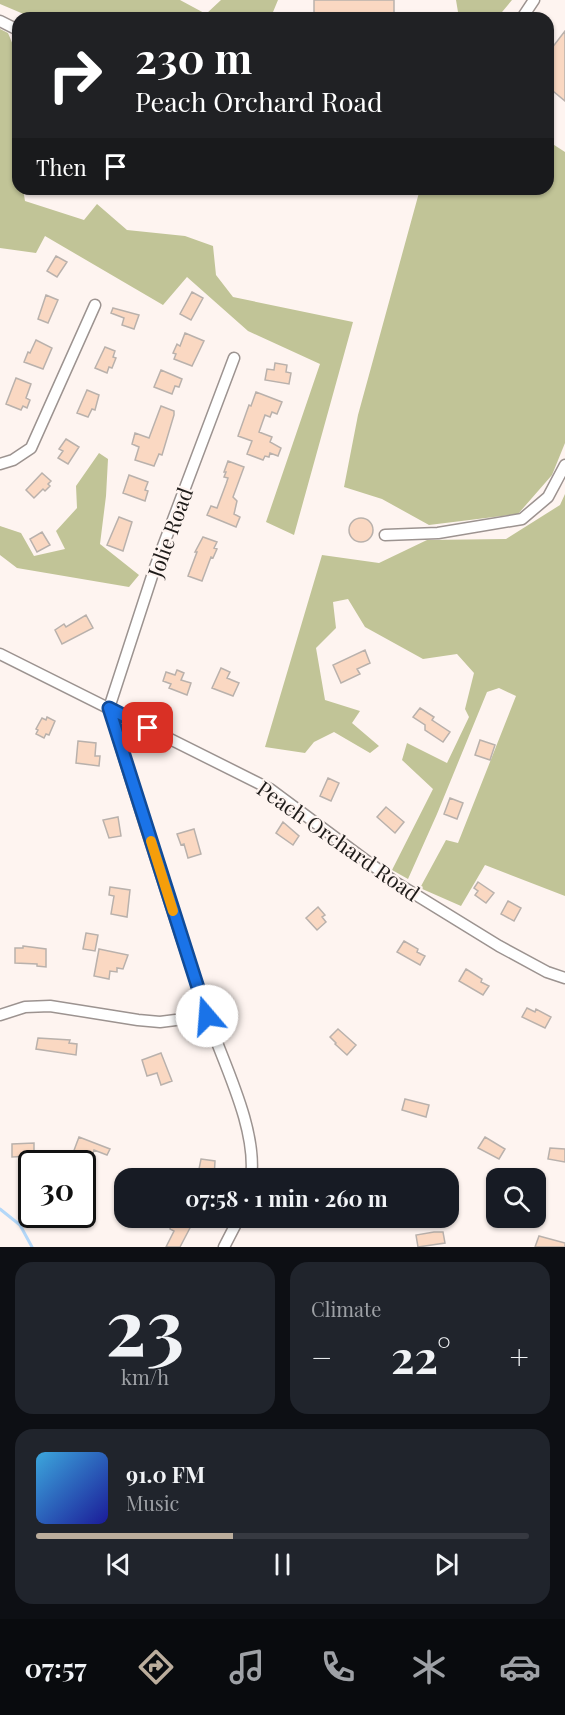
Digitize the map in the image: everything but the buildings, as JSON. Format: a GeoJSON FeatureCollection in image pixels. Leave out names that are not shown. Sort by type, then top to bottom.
{"type":"FeatureCollection","features":[{"type":"Feature","properties":{"kind":"street"},"geometry":{"type":"LineString","coordinates":[[0,464],[13,460],[31,448],[95,305]]}},
{"type":"Feature","properties":{"kind":"street","name":"Jolie Road"},"geometry":{"type":"LineString","coordinates":[[109,708],[154,570],[234,358]]}},
{"type":"Feature","properties":{"kind":"street"},"geometry":{"type":"LineString","coordinates":[[385,535],[438,533],[522,519],[548,497],[565,465]]}},
{"type":"Feature","properties":{"kind":"street","name":"Peach Orchard Road"},"geometry":{"type":"LineString","coordinates":[[0,654],[270,789],[395,882],[499,946],[547,972],[565,978]]}},
{"type":"Feature","properties":{"kind":"street"},"geometry":{"type":"LineString","coordinates":[[109,708],[207,1016],[248,1128],[252,1168]]}},
{"type":"Feature","properties":{"kind":"street"},"geometry":{"type":"LineString","coordinates":[[0,1015],[25,1007],[50,1006],[160,1022],[207,1016]]}},
{"type":"Feature","properties":{"kind":"street"},"geometry":{"type":"LineString","coordinates":[[224,1247],[234,1228]]}},
{"type":"Feature","properties":{"kind":"green space"},"geometry":{"type":"Polygon","coordinates":[[[0,0],[180,0],[202,12],[19,12],[0,4],[0,0]]]}},
{"type":"Feature","properties":{"kind":"green space"},"geometry":{"type":"Polygon","coordinates":[[[221,0],[278,0],[273,12],[208,12],[221,0]]]}},
{"type":"Feature","properties":{"kind":"green space"},"geometry":{"type":"Polygon","coordinates":[[[456,0],[512,0],[502,12],[458,12],[456,0]]]}},
{"type":"Feature","properties":{"kind":"green space"},"geometry":{"type":"Polygon","coordinates":[[[0,29],[8,33],[12,43],[12,195],[24,195],[25,201],[84,220],[97,204],[127,230],[185,236],[213,246],[216,275],[233,297],[353,322],[294,535],[266,522],[320,364],[248,331],[187,277],[163,305],[45,236],[36,253],[0,248],[0,29]]]}},
{"type":"Feature","properties":{"kind":"green space"},"geometry":{"type":"Polygon","coordinates":[[[554,145],[565,152],[565,443],[552,475],[518,514],[429,525],[382,499],[344,487],[358,415],[418,195],[554,195],[554,145]]]}},
{"type":"Feature","properties":{"kind":"green space"},"geometry":{"type":"Polygon","coordinates":[[[99,453],[108,459],[100,544],[139,575],[129,587],[17,568],[0,555],[0,526],[21,533],[34,556],[65,549],[56,531],[77,508],[76,486],[99,453]]]}},
{"type":"Feature","properties":{"kind":"green space"},"geometry":{"type":"Polygon","coordinates":[[[565,494],[565,896],[485,865],[461,906],[420,888],[446,840],[458,843],[516,696],[499,688],[487,692],[408,879],[392,870],[433,789],[402,760],[407,743],[447,763],[469,717],[465,709],[474,673],[457,654],[423,659],[365,627],[348,599],[333,602],[336,628],[316,648],[325,700],[360,711],[352,723],[379,746],[370,753],[334,732],[314,742],[305,753],[265,747],[322,555],[379,563],[427,540],[506,539],[560,505],[565,494]]]}},
{"type":"Feature","properties":{"kind":"waterway"},"geometry":{"type":"LineString","coordinates":[[0,1209],[20,1225],[32,1247]]}},
{"type":"Feature","properties":{"kind":"slow traffic"},"geometry":{"type":"LineString","coordinates":[[151,841],[173,911]]}},
{"type":"Feature","properties":{"kind":"route"},"geometry":{"type":"LineString","coordinates":[[148,728],[109,708],[207,1016]]}}]}
